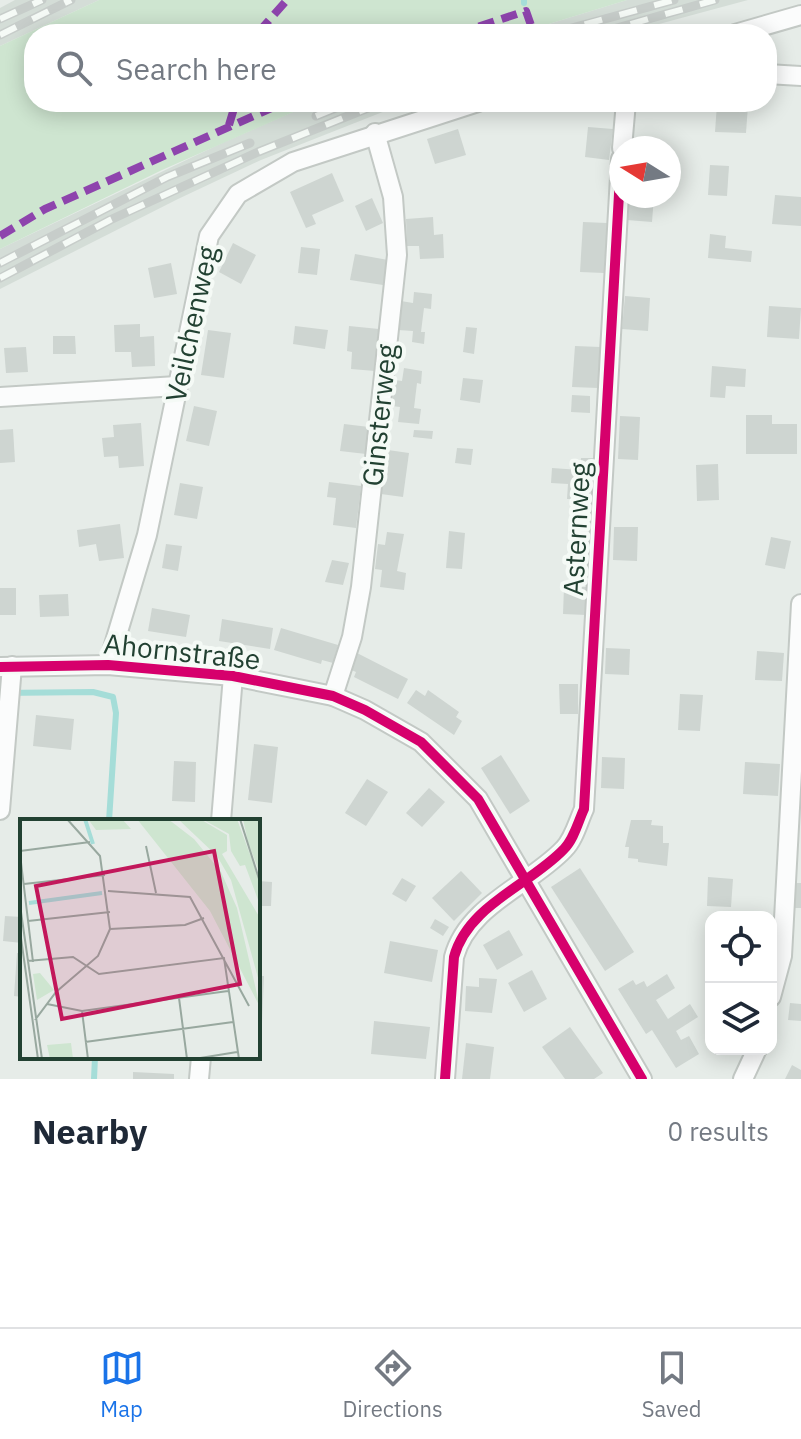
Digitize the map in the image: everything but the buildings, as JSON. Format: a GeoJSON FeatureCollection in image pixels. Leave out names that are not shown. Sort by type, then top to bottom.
{"type":"FeatureCollection","features":[{"type":"Feature","properties":{"kind":"street"},"geometry":{"type":"LineString","coordinates":[[770,24],[801,15]]}},
{"type":"Feature","properties":{"kind":"street"},"geometry":{"type":"LineString","coordinates":[[777,75],[801,76]]}},
{"type":"Feature","properties":{"kind":"street","name":"Veilchenweg"},"geometry":{"type":"LineString","coordinates":[[108,665],[147,535],[209,236],[238,194],[293,162],[445,112]]}},
{"type":"Feature","properties":{"kind":"street"},"geometry":{"type":"LineString","coordinates":[[623,136],[625,112]]}},
{"type":"Feature","properties":{"kind":"street","name":"Ginsterweg"},"geometry":{"type":"LineString","coordinates":[[333,696],[352,637],[361,587],[397,255],[393,197],[375,133]]}},
{"type":"Feature","properties":{"kind":"street","name":"Asternweg"},"geometry":{"type":"LineString","coordinates":[[445,1079],[457,947],[465,933],[499,899],[528,880],[567,847],[584,809],[618,208]]}},
{"type":"Feature","properties":{"kind":"street"},"geometry":{"type":"LineString","coordinates":[[0,397],[177,386]]}},
{"type":"Feature","properties":{"kind":"street"},"geometry":{"type":"LineString","coordinates":[[775,983],[782,956],[801,604]]}},
{"type":"Feature","properties":{"kind":"street","name":"Ahornstraße"},"geometry":{"type":"LineString","coordinates":[[8,679],[108,665],[233,676],[333,696],[365,710],[421,742],[478,799],[642,1079]]}},
{"type":"Feature","properties":{"kind":"street"},"geometry":{"type":"LineString","coordinates":[[221,819],[233,676]]}},
{"type":"Feature","properties":{"kind":"street"},"geometry":{"type":"LineString","coordinates":[[0,810],[8,679]]}},
{"type":"Feature","properties":{"kind":"street"},"geometry":{"type":"LineString","coordinates":[[782,956],[801,957]]}},
{"type":"Feature","properties":{"kind":"street"},"geometry":{"type":"LineString","coordinates":[[743,1079],[754,1055]]}},
{"type":"Feature","properties":{"kind":"street"},"geometry":{"type":"LineString","coordinates":[[199,1079],[201,1059]]}},
{"type":"Feature","properties":{"kind":"shaded area"},"geometry":{"type":"Polygon","coordinates":[[[15,0],[99,0],[47,24],[24,24],[24,35],[0,46],[0,8],[15,0]]]}},
{"type":"Feature","properties":{"kind":"shaded area"},"geometry":{"type":"Polygon","coordinates":[[[627,0],[748,0],[659,24],[549,24],[627,0]]]}},
{"type":"Feature","properties":{"kind":"shaded area"},"geometry":{"type":"Polygon","coordinates":[[[293,112],[383,112],[261,160],[0,289],[0,249],[293,112]]]}},
{"type":"Feature","properties":{"kind":"green space"},"geometry":{"type":"Polygon","coordinates":[[[99,0],[627,0],[549,24],[47,24],[99,0]]]}},
{"type":"Feature","properties":{"kind":"green space"},"geometry":{"type":"Polygon","coordinates":[[[24,35],[24,112],[293,112],[162,170],[0,249],[0,46],[24,35]]]}},
{"type":"Feature","properties":{"kind":"waterway"},"geometry":{"type":"LineString","coordinates":[[0,693],[93,692],[113,697],[116,713],[109,819]]}},
{"type":"Feature","properties":{"kind":"waterway"},"geometry":{"type":"LineString","coordinates":[[94,1079],[95,1059]]}},
{"type":"Feature","properties":{"kind":"railway"},"geometry":{"type":"LineString","coordinates":[[0,19],[42,0]]}},
{"type":"Feature","properties":{"kind":"railway"},"geometry":{"type":"LineString","coordinates":[[0,35],[71,0]]}},
{"type":"Feature","properties":{"kind":"railway"},"geometry":{"type":"LineString","coordinates":[[586,24],[674,0]]}},
{"type":"Feature","properties":{"kind":"railway"},"geometry":{"type":"LineString","coordinates":[[631,24],[715,0]]}},
{"type":"Feature","properties":{"kind":"railway"},"geometry":{"type":"LineString","coordinates":[[316,116],[326,112]]}},
{"type":"Feature","properties":{"kind":"railway"},"geometry":{"type":"LineString","coordinates":[[0,278],[110,220],[258,152],[358,112]]}},
{"type":"Feature","properties":{"kind":"railway"},"geometry":{"type":"LineString","coordinates":[[0,263],[167,177],[250,143]]}},
{"type":"Feature","properties":{"kind":"marked path"},"geometry":{"type":"LineString","coordinates":[[266,24],[287,0]]}},
{"type":"Feature","properties":{"kind":"marked path"},"geometry":{"type":"LineString","coordinates":[[486,24],[526,11],[531,24]]}},
{"type":"Feature","properties":{"kind":"marked path"},"geometry":{"type":"LineString","coordinates":[[229,125],[233,112]]}},
{"type":"Feature","properties":{"kind":"marked path"},"geometry":{"type":"LineString","coordinates":[[0,236],[45,209],[263,112]]}},
{"type":"Feature","properties":{"kind":"cycle path"},"geometry":{"type":"LineString","coordinates":[[445,1079],[454,957],[461,939],[486,909],[564,849],[584,809],[618,208]]}},
{"type":"Feature","properties":{"kind":"cycle path"},"geometry":{"type":"LineString","coordinates":[[0,667],[108,665],[233,676],[333,696],[365,710],[421,742],[478,799],[642,1079]]}}]}
